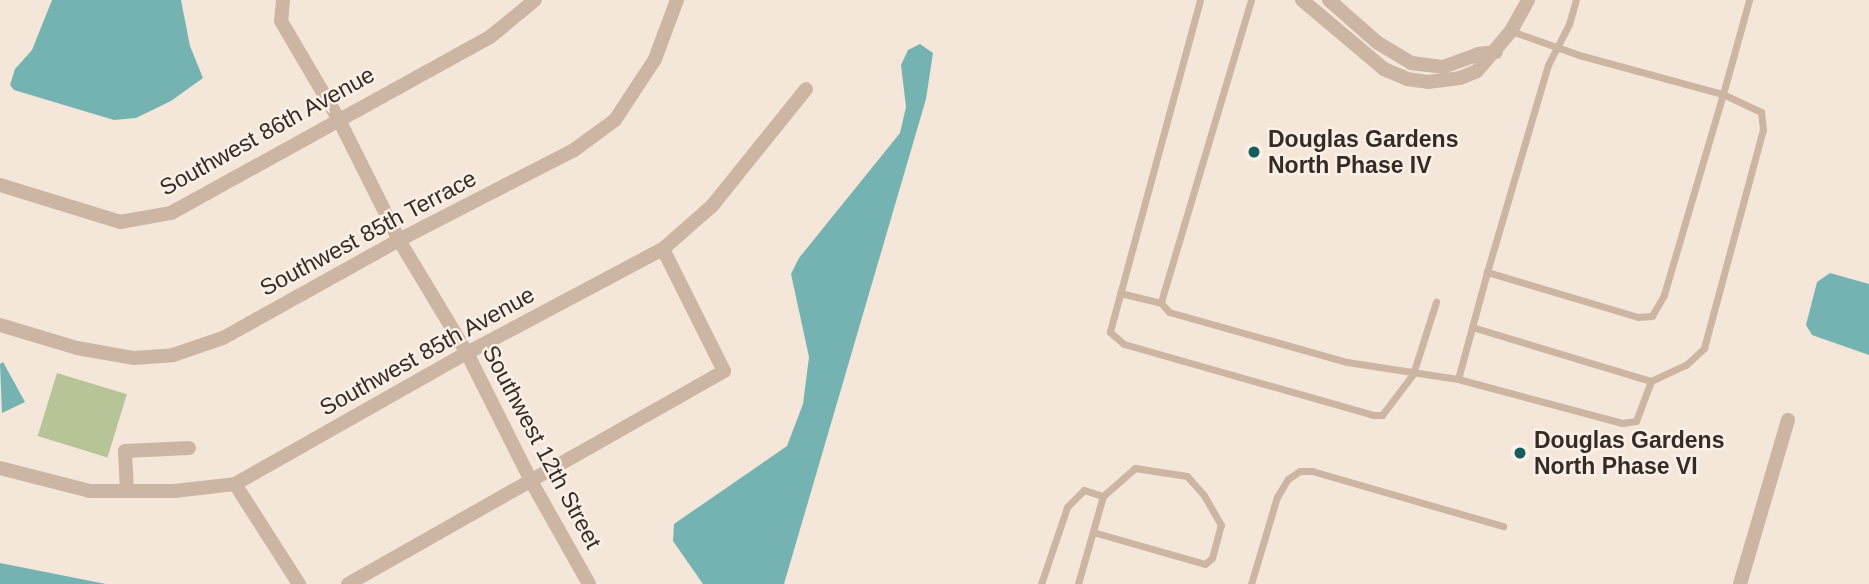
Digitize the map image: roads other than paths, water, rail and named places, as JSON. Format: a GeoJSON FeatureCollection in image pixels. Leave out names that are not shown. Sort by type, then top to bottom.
{"type":"FeatureCollection","features":[{"type":"Feature","properties":{"kind":"street","name":"Southwest 12th Street"},"geometry":{"type":"LineString","coordinates":[[283,0],[281,21],[338,118],[399,240],[467,353],[531,481],[589,584]]}},
{"type":"Feature","properties":{"kind":"street","name":"Southwest 86th Avenue"},"geometry":{"type":"LineString","coordinates":[[0,185],[120,222],[171,213],[338,118],[490,37],[535,0]]}},
{"type":"Feature","properties":{"kind":"street","name":"Southwest 85th Terrace"},"geometry":{"type":"LineString","coordinates":[[0,326],[77,348],[134,358],[173,355],[222,338],[399,240],[574,150],[615,120],[655,59],[677,0]]}},
{"type":"Feature","properties":{"kind":"street"},"geometry":{"type":"LineString","coordinates":[[1302,0],[1384,69],[1407,79],[1436,74],[1496,52],[1528,0]]}},
{"type":"Feature","properties":{"kind":"street"},"geometry":{"type":"LineString","coordinates":[[1329,0],[1393,53],[1436,74]]}},
{"type":"Feature","properties":{"kind":"street","name":"Southwest 85th Avenue"},"geometry":{"type":"LineString","coordinates":[[0,468],[90,491],[174,491],[235,484],[467,353],[663,249],[712,206],[806,89]]}},
{"type":"Feature","properties":{"kind":"street"},"geometry":{"type":"LineString","coordinates":[[348,584],[724,371],[663,249]]}},
{"type":"Feature","properties":{"kind":"street"},"geometry":{"type":"LineString","coordinates":[[1740,584],[1788,420]]}},
{"type":"Feature","properties":{"kind":"street"},"geometry":{"type":"LineString","coordinates":[[127,491],[125,451],[189,448]]}},
{"type":"Feature","properties":{"kind":"street"},"geometry":{"type":"LineString","coordinates":[[235,484],[299,584]]}},
{"type":"Feature","properties":{"kind":"lane"},"geometry":{"type":"LineString","coordinates":[[1200,0],[1110,332],[1124,344],[1373,415],[1388,411],[1413,374],[1436,302]]}},
{"type":"Feature","properties":{"kind":"lane"},"geometry":{"type":"LineString","coordinates":[[1161,303],[1251,0]]}},
{"type":"Feature","properties":{"kind":"lane"},"geometry":{"type":"LineString","coordinates":[[1458,379],[1548,65],[1558,48],[1576,0]]}},
{"type":"Feature","properties":{"kind":"lane"},"geometry":{"type":"LineString","coordinates":[[1487,272],[1638,317],[1652,316],[1664,295],[1749,0]]}},
{"type":"Feature","properties":{"kind":"lane"},"geometry":{"type":"LineString","coordinates":[[1472,327],[1651,381],[1686,365],[1704,348],[1763,130],[1760,112],[1723,94],[1558,48],[1511,31]]}},
{"type":"Feature","properties":{"kind":"lane"},"geometry":{"type":"LineString","coordinates":[[1120,293],[1161,303],[1169,312],[1186,319],[1348,362],[1458,379],[1622,423],[1636,421],[1651,381]]}},
{"type":"Feature","properties":{"kind":"lane"},"geometry":{"type":"LineString","coordinates":[[1078,584],[1103,496],[1135,468],[1187,476],[1203,494],[1221,525],[1212,558],[1205,564],[1093,532]]}},
{"type":"Feature","properties":{"kind":"lane"},"geometry":{"type":"LineString","coordinates":[[1251,584],[1277,497],[1288,479],[1300,471],[1312,471],[1503,526]]}},
{"type":"Feature","properties":{"kind":"lane"},"geometry":{"type":"LineString","coordinates":[[1041,584],[1066,507],[1084,490],[1103,496]]}},
{"type":"Feature","properties":{"kind":"water"},"geometry":{"type":"Polygon","coordinates":[[[52,0],[181,0],[190,46],[203,78],[171,101],[136,118],[114,120],[14,90],[10,85],[15,69],[32,50],[52,0]]]}},
{"type":"Feature","properties":{"kind":"water"},"geometry":{"type":"Polygon","coordinates":[[[920,44],[933,53],[926,99],[784,584],[703,584],[673,541],[674,524],[787,446],[803,404],[809,357],[791,274],[799,258],[900,133],[906,107],[901,65],[908,50],[920,44]]]}},
{"type":"Feature","properties":{"kind":"water"},"geometry":{"type":"Polygon","coordinates":[[[1830,273],[1869,284],[1869,355],[1812,335],[1806,325],[1817,282],[1830,273]]]}},
{"type":"Feature","properties":{"kind":"water"},"geometry":{"type":"Polygon","coordinates":[[[3,362],[25,402],[2,413],[0,364],[3,362]]]}},
{"type":"Feature","properties":{"kind":"water"},"geometry":{"type":"Polygon","coordinates":[[[0,563],[106,584],[0,584],[0,563]]]}},
{"type":"Feature","properties":{"kind":"place","name":"Douglas Gardens North Phase IV"},"geometry":{"type":"Point","coordinates":[1254,152]}},
{"type":"Feature","properties":{"kind":"place","name":"Douglas Gardens North Phase VI"},"geometry":{"type":"Point","coordinates":[1520,453]}}]}
